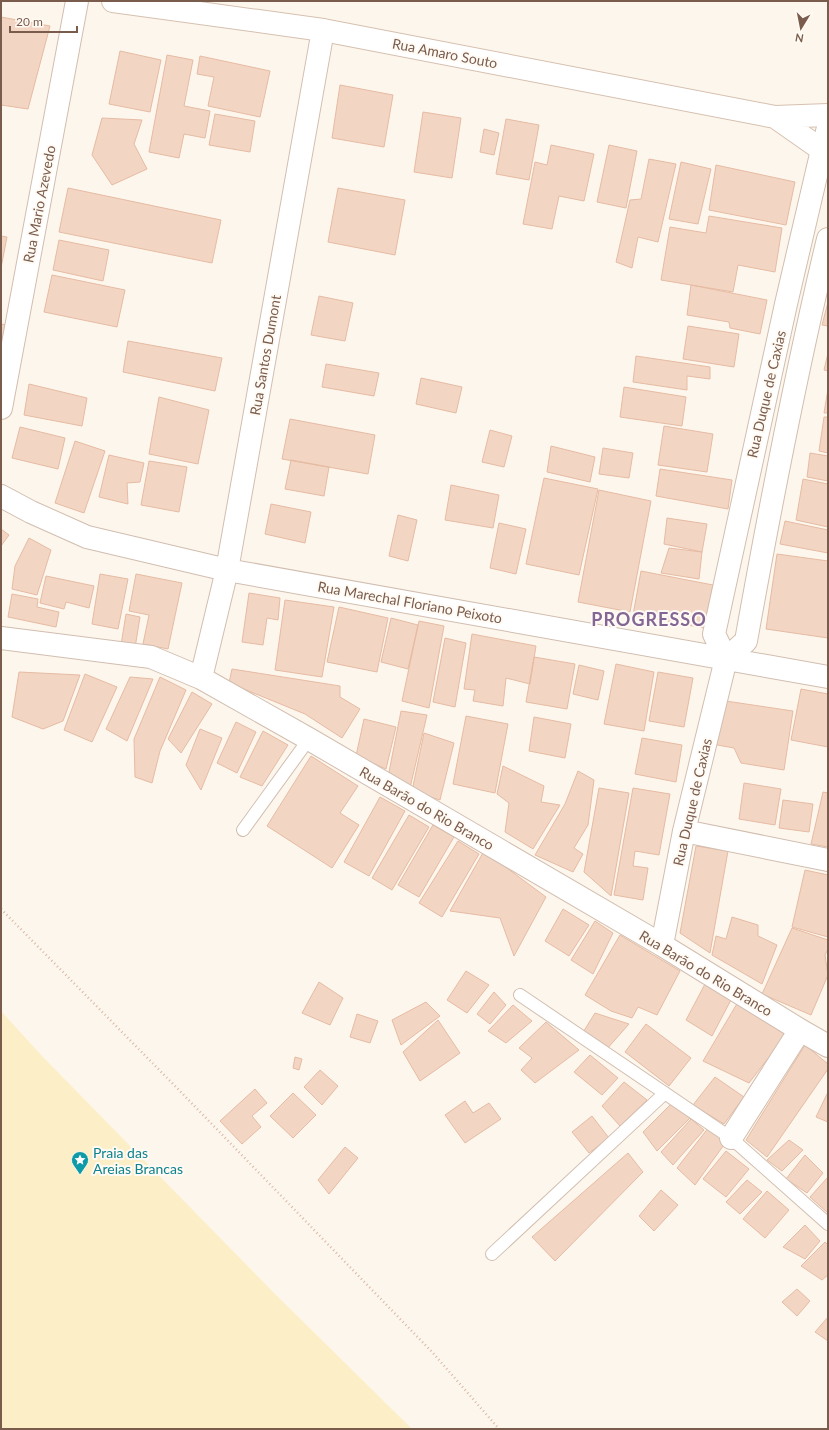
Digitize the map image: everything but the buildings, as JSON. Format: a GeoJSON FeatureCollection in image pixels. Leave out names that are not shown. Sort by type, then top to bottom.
{"type":"FeatureCollection","features":[{"type":"Feature","properties":{"kind":"street","name":"Rua Mario Azevedo"},"geometry":{"type":"LineString","coordinates":[[1,408],[76,1]]}},
{"type":"Feature","properties":{"kind":"street","name":"Rua Amaro Souto"},"geometry":{"type":"LineString","coordinates":[[113,1],[323,30],[775,117],[828,115]]}},
{"type":"Feature","properties":{"kind":"street","name":"Rua Santos Dumont"},"geometry":{"type":"LineString","coordinates":[[201,678],[226,570],[323,30]]}},
{"type":"Feature","properties":{"kind":"street","name":"Rua Amaro Souto"},"geometry":{"type":"LineString","coordinates":[[775,117],[825,151]]}},
{"type":"Feature","properties":{"kind":"street","name":"Rua Duque de Caxias"},"geometry":{"type":"LineString","coordinates":[[726,659],[714,634],[786,304],[825,151],[828,128]]}},
{"type":"Feature","properties":{"kind":"street","name":"Rua Duque de Caxias"},"geometry":{"type":"LineString","coordinates":[[662,945],[684,831],[726,659],[746,641],[778,465],[811,310],[828,239]]}},
{"type":"Feature","properties":{"kind":"street"},"geometry":{"type":"LineString","coordinates":[[786,304],[811,310]]}},
{"type":"Feature","properties":{"kind":"street"},"geometry":{"type":"LineString","coordinates":[[751,460],[778,465]]}},
{"type":"Feature","properties":{"kind":"street","name":"Rua Marechal Floriano Peixoto"},"geometry":{"type":"LineString","coordinates":[[1,496],[31,512],[87,537],[226,570],[828,677]]}},
{"type":"Feature","properties":{"kind":"street","name":"Rua Barão do Rio Branco"},"geometry":{"type":"LineString","coordinates":[[1,638],[151,657],[201,678],[309,739],[662,945],[828,1046]]}},
{"type":"Feature","properties":{"kind":"street"},"geometry":{"type":"LineString","coordinates":[[684,831],[828,860]]}},
{"type":"Feature","properties":{"kind":"street"},"geometry":{"type":"LineString","coordinates":[[731,1138],[800,1030]]}},
{"type":"Feature","properties":{"kind":"lane"},"geometry":{"type":"LineString","coordinates":[[244,830],[309,739]]}},
{"type":"Feature","properties":{"kind":"lane"},"geometry":{"type":"LineString","coordinates":[[520,994],[731,1138],[828,1224]]}},
{"type":"Feature","properties":{"kind":"lane"},"geometry":{"type":"LineString","coordinates":[[492,1254],[665,1093]]}},
{"type":"Feature","properties":{"kind":"path"},"geometry":{"type":"LineString","coordinates":[[1,909],[183,1094],[433,1353],[500,1429]]}},
{"type":"Feature","properties":{"kind":"sand","name":"Praia das Areias Brancas"},"geometry":{"type":"Polygon","coordinates":[[[1,1011],[42,1056],[275,1294],[412,1429],[1,1429],[1,1011]]]}},
{"type":"Feature","properties":{"kind":"place","name":"Praia das Areias Brancas"},"geometry":{"type":"Point","coordinates":[80,1175]}},
{"type":"Feature","properties":{"kind":"district","name":"PROGRESSO"},"geometry":{"type":"Point","coordinates":[649,619]}}]}
